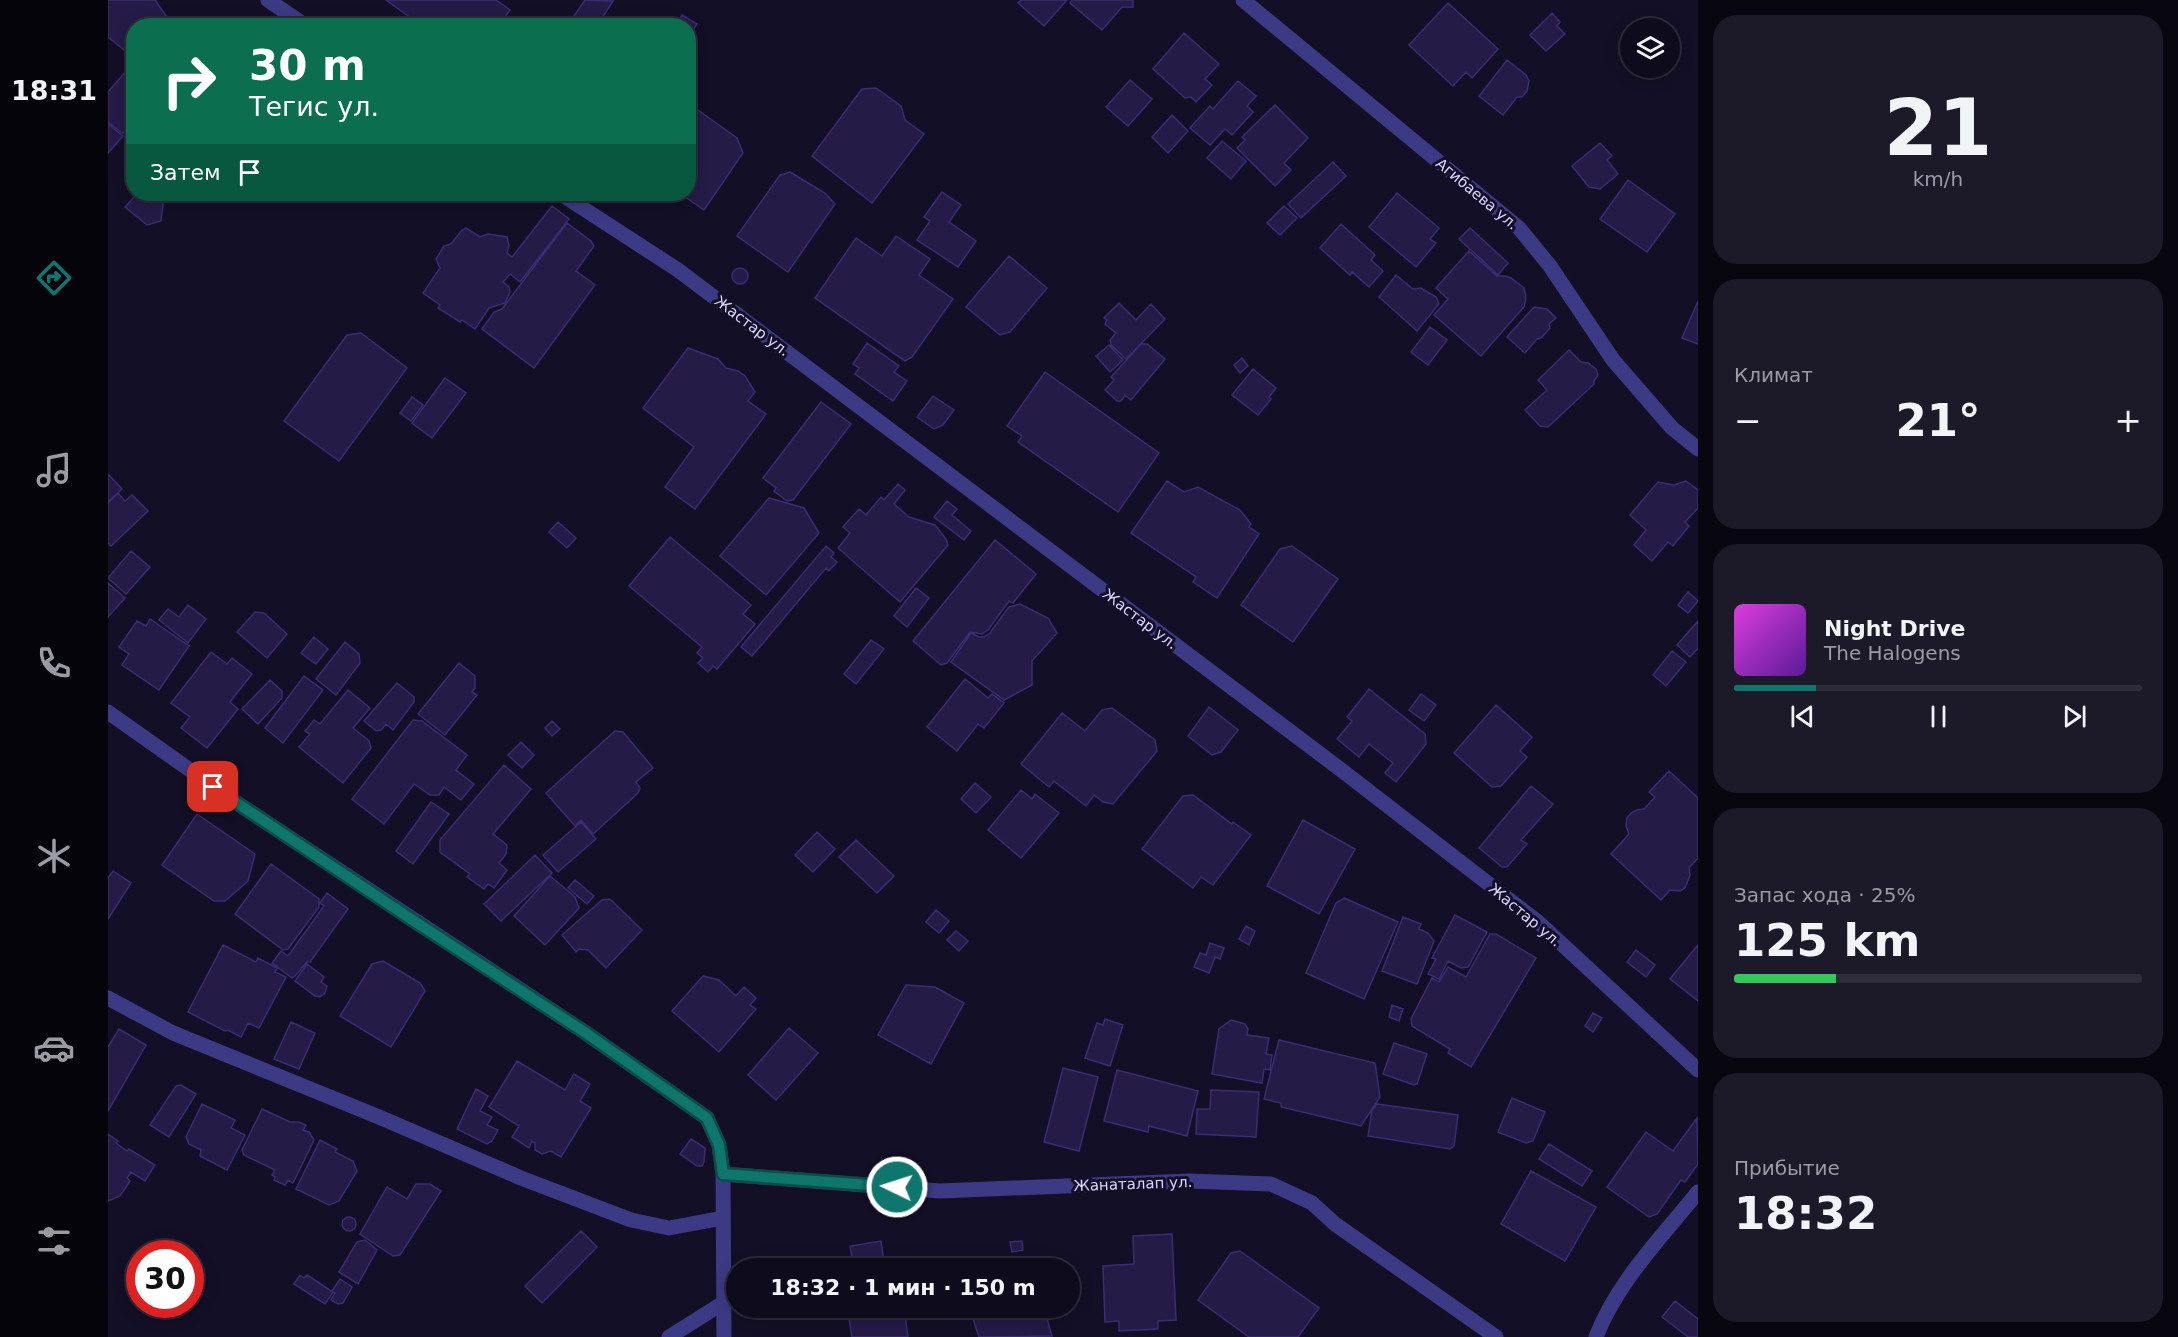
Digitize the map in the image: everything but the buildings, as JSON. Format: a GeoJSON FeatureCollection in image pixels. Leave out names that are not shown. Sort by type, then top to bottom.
{"type":"FeatureCollection","features":[{"type":"Feature","properties":{"kind":"street"},"geometry":{"type":"LineString","coordinates":[[268,0],[294,18]]}},
{"type":"Feature","properties":{"kind":"street","name":"Агибаева ул."},"geometry":{"type":"LineString","coordinates":[[1242,0],[1519,228],[1550,266],[1613,360],[1672,428],[1698,449]]}},
{"type":"Feature","properties":{"kind":"street","name":"Жастар ул."},"geometry":{"type":"LineString","coordinates":[[572,201],[678,270],[1340,769],[1538,922],[1698,1070]]}},
{"type":"Feature","properties":{"kind":"street"},"geometry":{"type":"LineString","coordinates":[[108,712],[231,799],[586,1033],[707,1118],[719,1145],[723,1174],[724,1337]]}},
{"type":"Feature","properties":{"kind":"street"},"geometry":{"type":"LineString","coordinates":[[108,998],[173,1033],[521,1178],[631,1220],[669,1228],[723,1218]]}},
{"type":"Feature","properties":{"kind":"street","name":"Жанаталап ул."},"geometry":{"type":"LineString","coordinates":[[723,1174],[940,1191],[1189,1182],[1271,1184],[1312,1203],[1335,1224],[1496,1337]]}},
{"type":"Feature","properties":{"kind":"street"},"geometry":{"type":"LineString","coordinates":[[1596,1337],[1604,1317],[1629,1277],[1698,1192]]}},
{"type":"Feature","properties":{"kind":"street"},"geometry":{"type":"LineString","coordinates":[[669,1337],[723,1303]]}},
{"type":"Feature","properties":{"kind":"route"},"geometry":{"type":"LineString","coordinates":[[213,787],[586,1033],[707,1118],[719,1145],[723,1174],[897,1187]]}}]}
